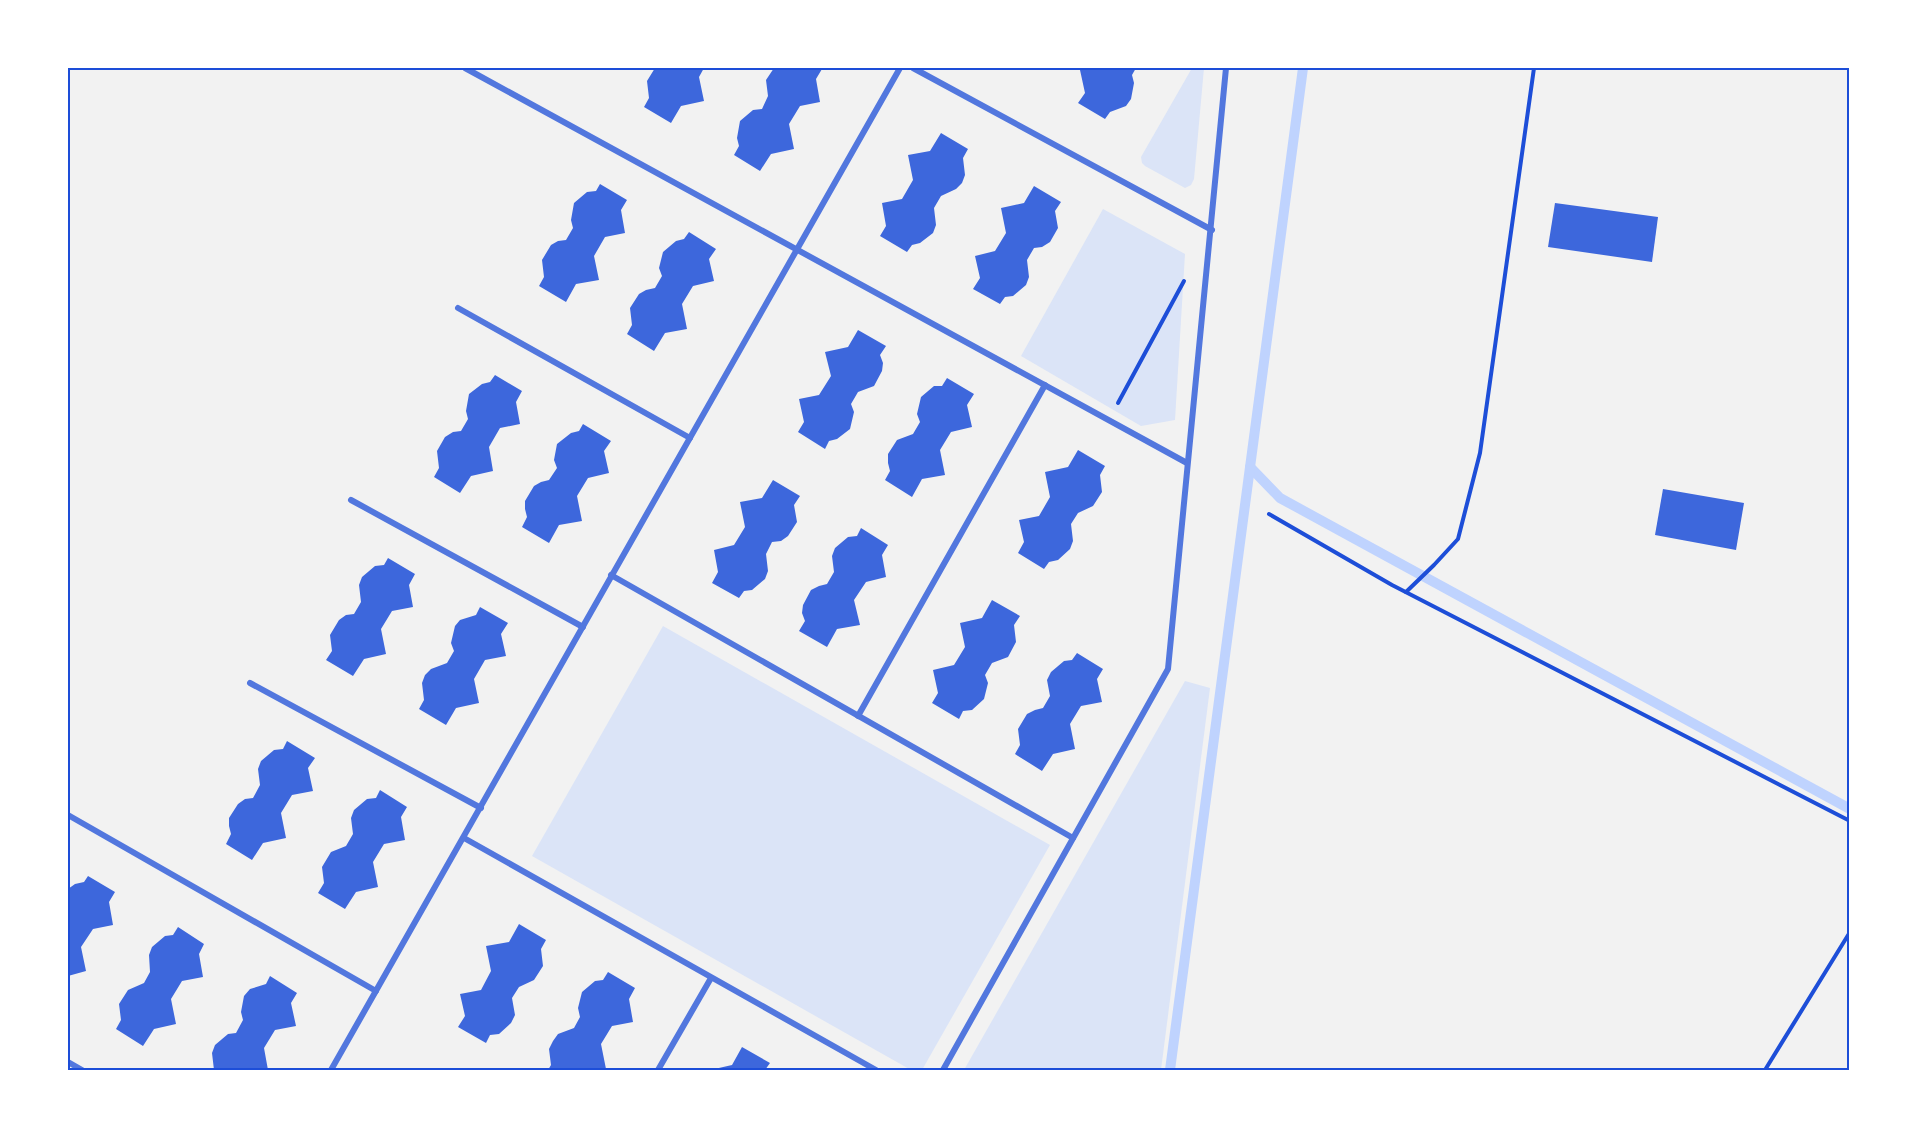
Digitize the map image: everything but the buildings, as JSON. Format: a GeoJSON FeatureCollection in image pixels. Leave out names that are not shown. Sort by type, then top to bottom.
{"type":"FeatureCollection","features":[{"type":"Feature","properties":{"kind":"street"},"geometry":{"type":"LineString","coordinates":[[465,68],[1187,464]]}},
{"type":"Feature","properties":{"kind":"street"},"geometry":{"type":"LineString","coordinates":[[331,1071],[900,68]]}},
{"type":"Feature","properties":{"kind":"street"},"geometry":{"type":"LineString","coordinates":[[913,68],[1212,230]]}},
{"type":"Feature","properties":{"kind":"street"},"geometry":{"type":"LineString","coordinates":[[943,1071],[1168,669],[1226,68]]}},
{"type":"Feature","properties":{"kind":"street"},"geometry":{"type":"LineString","coordinates":[[458,308],[690,438]]}},
{"type":"Feature","properties":{"kind":"street"},"geometry":{"type":"LineString","coordinates":[[858,716],[1045,385]]}},
{"type":"Feature","properties":{"kind":"street"},"geometry":{"type":"LineString","coordinates":[[351,500],[583,627]]}},
{"type":"Feature","properties":{"kind":"street"},"geometry":{"type":"LineString","coordinates":[[611,575],[1073,838]]}},
{"type":"Feature","properties":{"kind":"street"},"geometry":{"type":"LineString","coordinates":[[250,683],[481,808]]}},
{"type":"Feature","properties":{"kind":"street"},"geometry":{"type":"LineString","coordinates":[[68,815],[376,991]]}},
{"type":"Feature","properties":{"kind":"street"},"geometry":{"type":"LineString","coordinates":[[464,838],[876,1071]]}},
{"type":"Feature","properties":{"kind":"street"},"geometry":{"type":"LineString","coordinates":[[658,1071],[711,978]]}},
{"type":"Feature","properties":{"kind":"street"},"geometry":{"type":"LineString","coordinates":[[68,1062],[81,1071]]}},
{"type":"Feature","properties":{"kind":"path"},"geometry":{"type":"LineString","coordinates":[[1406,592],[1458,539],[1480,453],[1534,68]]}},
{"type":"Feature","properties":{"kind":"path"},"geometry":{"type":"LineString","coordinates":[[1109,420],[1185,280]]}},
{"type":"Feature","properties":{"kind":"path"},"geometry":{"type":"LineString","coordinates":[[1269,514],[1406,592],[1850,821]]}},
{"type":"Feature","properties":{"kind":"path"},"geometry":{"type":"LineString","coordinates":[[1765,1071],[1850,932]]}},
{"type":"Feature","properties":{"kind":"shaded area"},"geometry":{"type":"Polygon","coordinates":[[[1192,68],[1204,68],[1194,179],[1191,185],[1185,188],[1145,166],[1141,157],[1192,68]]]}},
{"type":"Feature","properties":{"kind":"shaded area"},"geometry":{"type":"Polygon","coordinates":[[[1103,209],[1185,254],[1175,420],[1141,426],[1021,356],[1103,209]]]}},
{"type":"Feature","properties":{"kind":"shaded area"},"geometry":{"type":"Polygon","coordinates":[[[663,626],[1050,845],[922,1070],[911,1070],[532,856],[663,626]]]}},
{"type":"Feature","properties":{"kind":"shaded area"},"geometry":{"type":"Polygon","coordinates":[[[1185,681],[1210,688],[1161,1070],[964,1070],[1185,681]]]}},
{"type":"Feature","properties":{"kind":"waterway"},"geometry":{"type":"LineString","coordinates":[[1170,1070],[1303,68]]}},
{"type":"Feature","properties":{"kind":"waterway"},"geometry":{"type":"LineString","coordinates":[[1250,467],[1280,498],[1850,809]]}}]}
